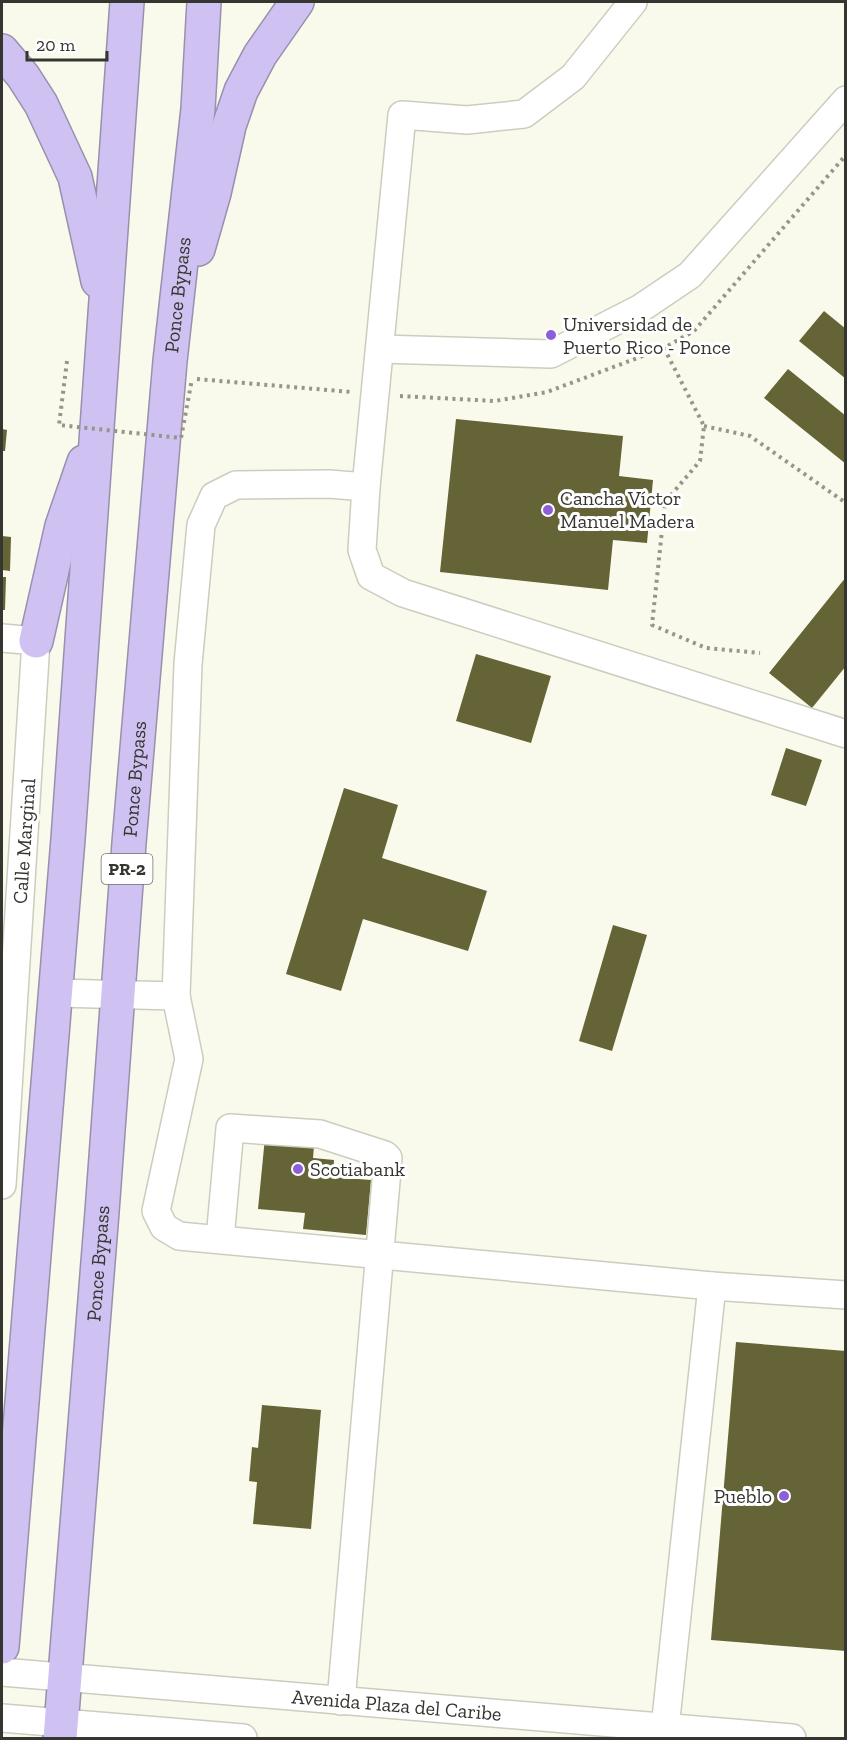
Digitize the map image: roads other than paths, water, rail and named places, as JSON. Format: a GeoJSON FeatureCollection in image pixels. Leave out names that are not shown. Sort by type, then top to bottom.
{"type":"FeatureCollection","features":[{"type":"Feature","properties":{"kind":"highway"},"geometry":{"type":"LineString","coordinates":[[2,1647],[56,993],[98,436],[127,2]]}},
{"type":"Feature","properties":{"kind":"highway","name":"Ponce Bypass"},"geometry":{"type":"LineString","coordinates":[[61,1730],[129,843],[174,328],[198,109],[204,2]]}},
{"type":"Feature","properties":{"kind":"highway"},"geometry":{"type":"LineString","coordinates":[[174,328],[214,193],[229,126],[241,91],[260,55],[297,2]]}},
{"type":"Feature","properties":{"kind":"highway"},"geometry":{"type":"LineString","coordinates":[[2,51],[23,76],[41,104],[75,177],[106,313]]}},
{"type":"Feature","properties":{"kind":"highway"},"geometry":{"type":"LineString","coordinates":[[36,641],[62,526],[81,467],[98,436]]}},
{"type":"Feature","properties":{"kind":"street"},"geometry":{"type":"LineString","coordinates":[[633,2],[573,78],[524,114],[467,120],[402,115],[362,550],[371,576],[403,593],[846,734]]}},
{"type":"Feature","properties":{"kind":"street"},"geometry":{"type":"LineString","coordinates":[[380,349],[550,354],[641,308],[690,275],[846,100]]}},
{"type":"Feature","properties":{"kind":"street"},"geometry":{"type":"LineString","coordinates":[[366,487],[328,484],[236,484],[214,496],[201,525],[188,664],[176,996],[189,1059],[156,1211],[164,1227],[179,1236],[712,1286],[846,1295]]}},
{"type":"Feature","properties":{"kind":"street"},"geometry":{"type":"LineString","coordinates":[[2,638],[36,641]]}},
{"type":"Feature","properties":{"kind":"street","name":"Calle Marginal"},"geometry":{"type":"LineString","coordinates":[[2,1185],[4,1099],[36,641]]}},
{"type":"Feature","properties":{"kind":"street"},"geometry":{"type":"LineString","coordinates":[[56,993],[176,996]]}},
{"type":"Feature","properties":{"kind":"street"},"geometry":{"type":"LineString","coordinates":[[220,1239],[230,1128],[320,1134],[385,1155],[388,1158],[341,1701]]}},
{"type":"Feature","properties":{"kind":"street"},"geometry":{"type":"LineString","coordinates":[[665,1728],[712,1286]]}},
{"type":"Feature","properties":{"kind":"street","name":"Avenida Plaza del Caribe"},"geometry":{"type":"LineString","coordinates":[[2,1672],[64,1679],[792,1738]]}},
{"type":"Feature","properties":{"kind":"street"},"geometry":{"type":"LineString","coordinates":[[2,1718],[61,1730],[243,1738]]}},
{"type":"Feature","properties":{"kind":"place","name":"Universidad de Puerto Rico - Ponce"},"geometry":{"type":"Point","coordinates":[551,335]}},
{"type":"Feature","properties":{"kind":"place","name":"Cancha Víctor Manuel Madera"},"geometry":{"type":"Point","coordinates":[548,510]}},
{"type":"Feature","properties":{"kind":"place","name":"Scotiabank"},"geometry":{"type":"Point","coordinates":[298,1169]}},
{"type":"Feature","properties":{"kind":"place","name":"Pueblo"},"geometry":{"type":"Point","coordinates":[784,1496]}}]}
